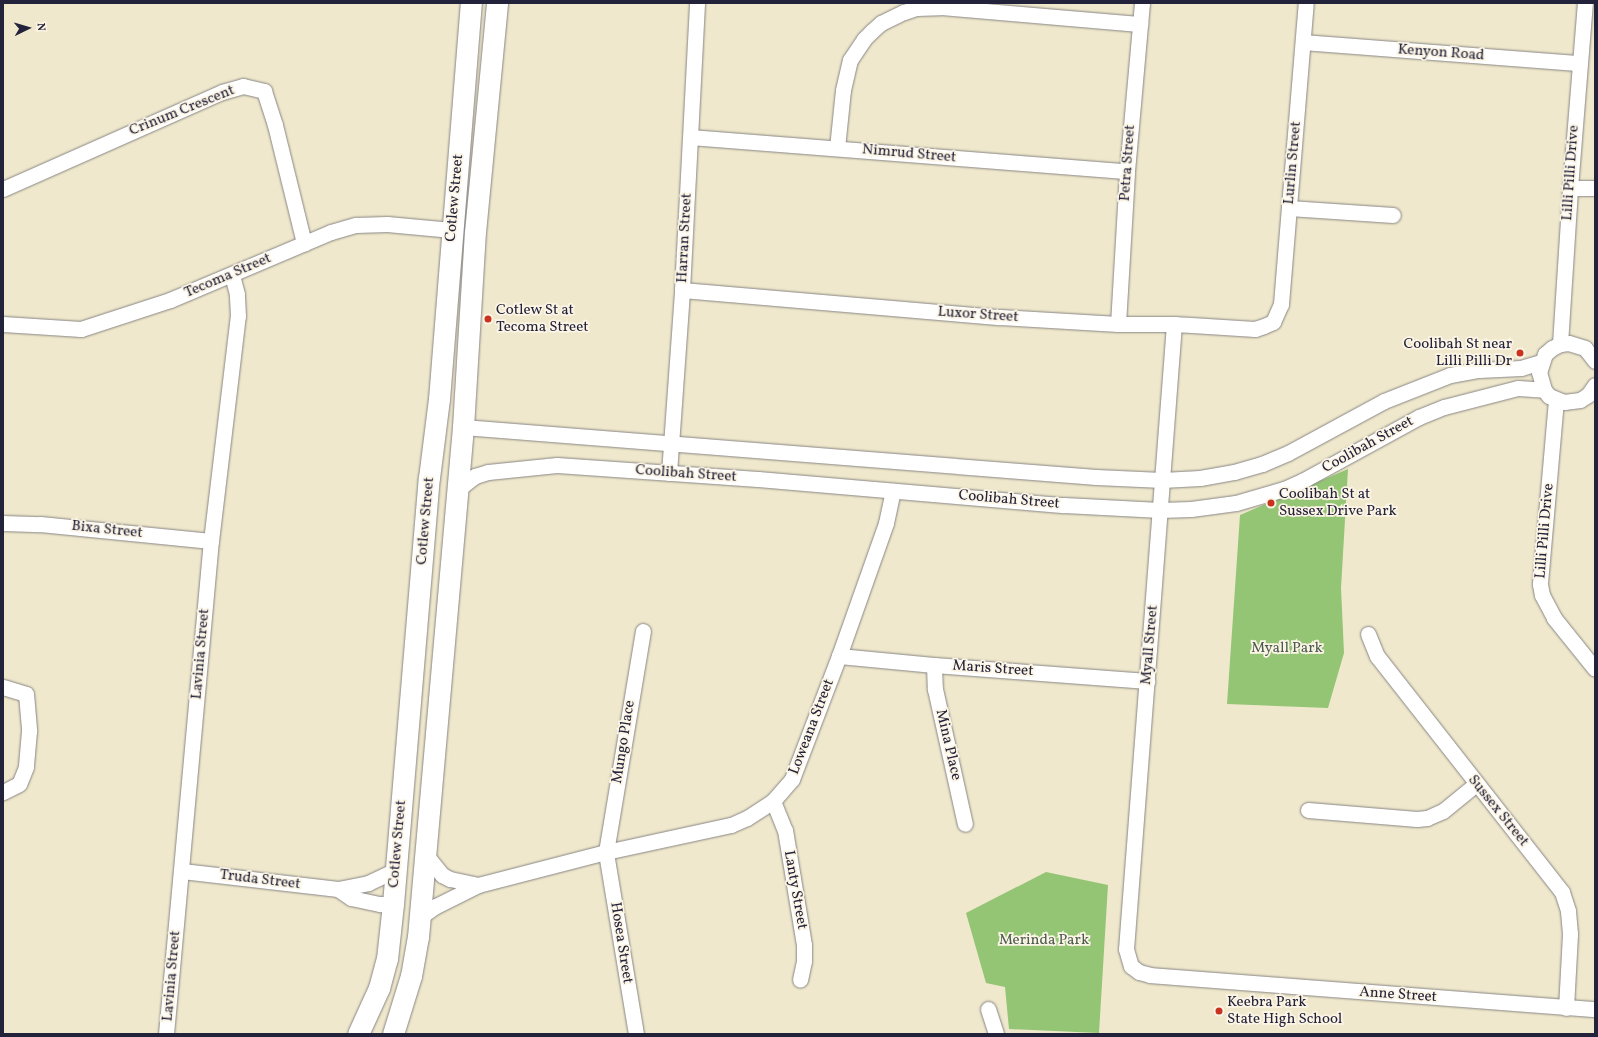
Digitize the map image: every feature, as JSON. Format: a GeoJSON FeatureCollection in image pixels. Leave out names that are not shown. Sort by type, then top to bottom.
{"type":"FeatureCollection","features":[{"type":"Feature","properties":{"kind":"main road","name":"Cotlew Street"},"geometry":{"type":"LineString","coordinates":[[358,1034],[379,988],[387,959],[396,870],[429,478],[439,399],[471,3]]}},
{"type":"Feature","properties":{"kind":"main road","name":"Cotlew Street"},"geometry":{"type":"LineString","coordinates":[[393,1034],[411,976],[420,917],[463,427],[475,232],[497,3]]}},
{"type":"Feature","properties":{"kind":"main road"},"geometry":{"type":"LineString","coordinates":[[429,478],[438,462],[441,437],[451,429],[463,427]]}},
{"type":"Feature","properties":{"kind":"main road"},"geometry":{"type":"LineString","coordinates":[[393,904],[406,898],[411,893],[415,885],[417,854],[426,848]]}},
{"type":"Feature","properties":{"kind":"street","name":"Harran Street"},"geometry":{"type":"LineString","coordinates":[[669,474],[682,290],[697,3]]}},
{"type":"Feature","properties":{"kind":"street","name":"Petra Street"},"geometry":{"type":"LineString","coordinates":[[1118,324],[1127,171],[1142,3]]}},
{"type":"Feature","properties":{"kind":"street","name":"Lurlin Street"},"geometry":{"type":"LineString","coordinates":[[1273,322],[1281,304],[1306,3]]}},
{"type":"Feature","properties":{"kind":"street","name":"Lilli Pilli Drive"},"geometry":{"type":"LineString","coordinates":[[1560,344],[1579,64],[1585,3]]}},
{"type":"Feature","properties":{"kind":"street"},"geometry":{"type":"LineString","coordinates":[[837,148],[843,90],[850,60],[864,39],[881,23],[904,12],[916,8],[940,7],[1140,24]]}},
{"type":"Feature","properties":{"kind":"street","name":"Kenyon Road"},"geometry":{"type":"LineString","coordinates":[[1302,42],[1579,64]]}},
{"type":"Feature","properties":{"kind":"street","name":"Crinum Crescent"},"geometry":{"type":"LineString","coordinates":[[3,189],[222,92],[243,86],[264,91],[275,125],[304,243]]}},
{"type":"Feature","properties":{"kind":"street","name":"Nimrud Street"},"geometry":{"type":"LineString","coordinates":[[691,137],[1127,171]]}},
{"type":"Feature","properties":{"kind":"street"},"geometry":{"type":"LineString","coordinates":[[1570,188],[1595,188]]}},
{"type":"Feature","properties":{"kind":"street"},"geometry":{"type":"LineString","coordinates":[[1289,208],[1394,216]]}},
{"type":"Feature","properties":{"kind":"street","name":"Tecoma Street"},"geometry":{"type":"LineString","coordinates":[[3,324],[81,330],[170,300],[331,232],[356,225],[387,224],[452,230]]}},
{"type":"Feature","properties":{"kind":"street","name":"Lavinia Street"},"geometry":{"type":"LineString","coordinates":[[166,1034],[211,541],[238,316],[238,294],[232,275]]}},
{"type":"Feature","properties":{"kind":"street","name":"Luxor Street"},"geometry":{"type":"LineString","coordinates":[[682,290],[1000,317],[1118,324],[1174,324],[1255,329],[1273,322]]}},
{"type":"Feature","properties":{"kind":"street","name":"Myall Street"},"geometry":{"type":"LineString","coordinates":[[1131,966],[1126,949],[1174,324]]}},
{"type":"Feature","properties":{"kind":"street"},"geometry":{"type":"LineString","coordinates":[[1595,361],[1590,349],[1569,343],[1560,344],[1545,354],[1540,362],[1539,372],[1544,390],[1556,400],[1564,402],[1580,400],[1588,395],[1595,385]]}},
{"type":"Feature","properties":{"kind":"street","name":"Coolibah Street"},"geometry":{"type":"LineString","coordinates":[[463,427],[672,442],[890,462],[1096,477],[1162,480],[1215,476],[1262,464],[1288,453],[1384,401],[1450,375],[1479,370],[1521,368],[1540,362]]}},
{"type":"Feature","properties":{"kind":"street","name":"Coolibah Street"},"geometry":{"type":"LineString","coordinates":[[457,490],[475,476],[488,472],[520,467],[557,465],[758,479],[1064,505],[1160,510],[1214,507],[1284,489],[1302,481],[1420,417],[1444,407],[1518,388],[1544,390]]}},
{"type":"Feature","properties":{"kind":"street","name":"Lilli Pilli Drive"},"geometry":{"type":"LineString","coordinates":[[1556,400],[1540,584],[1542,595],[1554,618],[1595,669]]}},
{"type":"Feature","properties":{"kind":"street","name":"Loweana Street"},"geometry":{"type":"LineString","coordinates":[[420,917],[436,906],[478,885],[606,852],[731,825],[761,811],[773,801],[792,779],[839,656],[886,523],[892,491]]}},
{"type":"Feature","properties":{"kind":"street","name":"Bixa Street"},"geometry":{"type":"LineString","coordinates":[[3,523],[40,524],[211,541]]}},
{"type":"Feature","properties":{"kind":"street","name":"Mungo Place"},"geometry":{"type":"LineString","coordinates":[[606,852],[643,631]]}},
{"type":"Feature","properties":{"kind":"street","name":"Sussex Street"},"geometry":{"type":"LineString","coordinates":[[1368,634],[1377,656],[1476,784],[1556,882],[1566,901],[1570,934],[1566,1008]]}},
{"type":"Feature","properties":{"kind":"street","name":"Maris Street"},"geometry":{"type":"LineString","coordinates":[[839,656],[934,665],[1147,681]]}},
{"type":"Feature","properties":{"kind":"street","name":"Mina Place"},"geometry":{"type":"LineString","coordinates":[[934,665],[935,689],[965,824]]}},
{"type":"Feature","properties":{"kind":"street"},"geometry":{"type":"LineString","coordinates":[[3,687],[26,694],[29,731],[26,766],[19,784],[3,792]]}},
{"type":"Feature","properties":{"kind":"street"},"geometry":{"type":"LineString","coordinates":[[1308,810],[1417,819],[1427,818],[1443,811],[1476,784]]}},
{"type":"Feature","properties":{"kind":"street","name":"Lanty Street"},"geometry":{"type":"LineString","coordinates":[[773,801],[785,830],[804,945],[804,960],[800,980]]}},
{"type":"Feature","properties":{"kind":"street","name":"Loweana Street"},"geometry":{"type":"LineString","coordinates":[[426,848],[442,875],[450,880],[478,885]]}},
{"type":"Feature","properties":{"kind":"street","name":"Hosea Street"},"geometry":{"type":"LineString","coordinates":[[606,852],[636,1034]]}},
{"type":"Feature","properties":{"kind":"street","name":"Truda Street"},"geometry":{"type":"LineString","coordinates":[[182,871],[338,889],[368,883],[396,870]]}},
{"type":"Feature","properties":{"kind":"street","name":"Truda Street"},"geometry":{"type":"LineString","coordinates":[[338,889],[351,898],[380,904],[393,904]]}},
{"type":"Feature","properties":{"kind":"street","name":"Anne Street"},"geometry":{"type":"LineString","coordinates":[[1131,966],[1139,972],[1150,975],[1595,1010]]}},
{"type":"Feature","properties":{"kind":"street"},"geometry":{"type":"LineString","coordinates":[[988,1009],[996,1034]]}},
{"type":"Feature","properties":{"kind":"green space","name":"Myall Park"},"geometry":{"type":"Polygon","coordinates":[[[1348,469],[1341,588],[1344,653],[1328,708],[1227,704],[1240,515],[1348,469]]]}},
{"type":"Feature","properties":{"kind":"green space","name":"Merinda Park"},"geometry":{"type":"Polygon","coordinates":[[[1046,872],[1108,885],[1099,1033],[1009,1029],[1005,987],[986,983],[966,913],[1046,872]]]}},
{"type":"Feature","properties":{"kind":"place","name":"Cotlew St at Tecoma Street"},"geometry":{"type":"Point","coordinates":[488,319]}},
{"type":"Feature","properties":{"kind":"place","name":"Coolibah St near Lilli Pilli Dr"},"geometry":{"type":"Point","coordinates":[1520,353]}},
{"type":"Feature","properties":{"kind":"place","name":"Coolibah St at Sussex Drive Park"},"geometry":{"type":"Point","coordinates":[1271,503]}},
{"type":"Feature","properties":{"kind":"place","name":"Keebra Park State High School"},"geometry":{"type":"Point","coordinates":[1219,1011]}}]}
